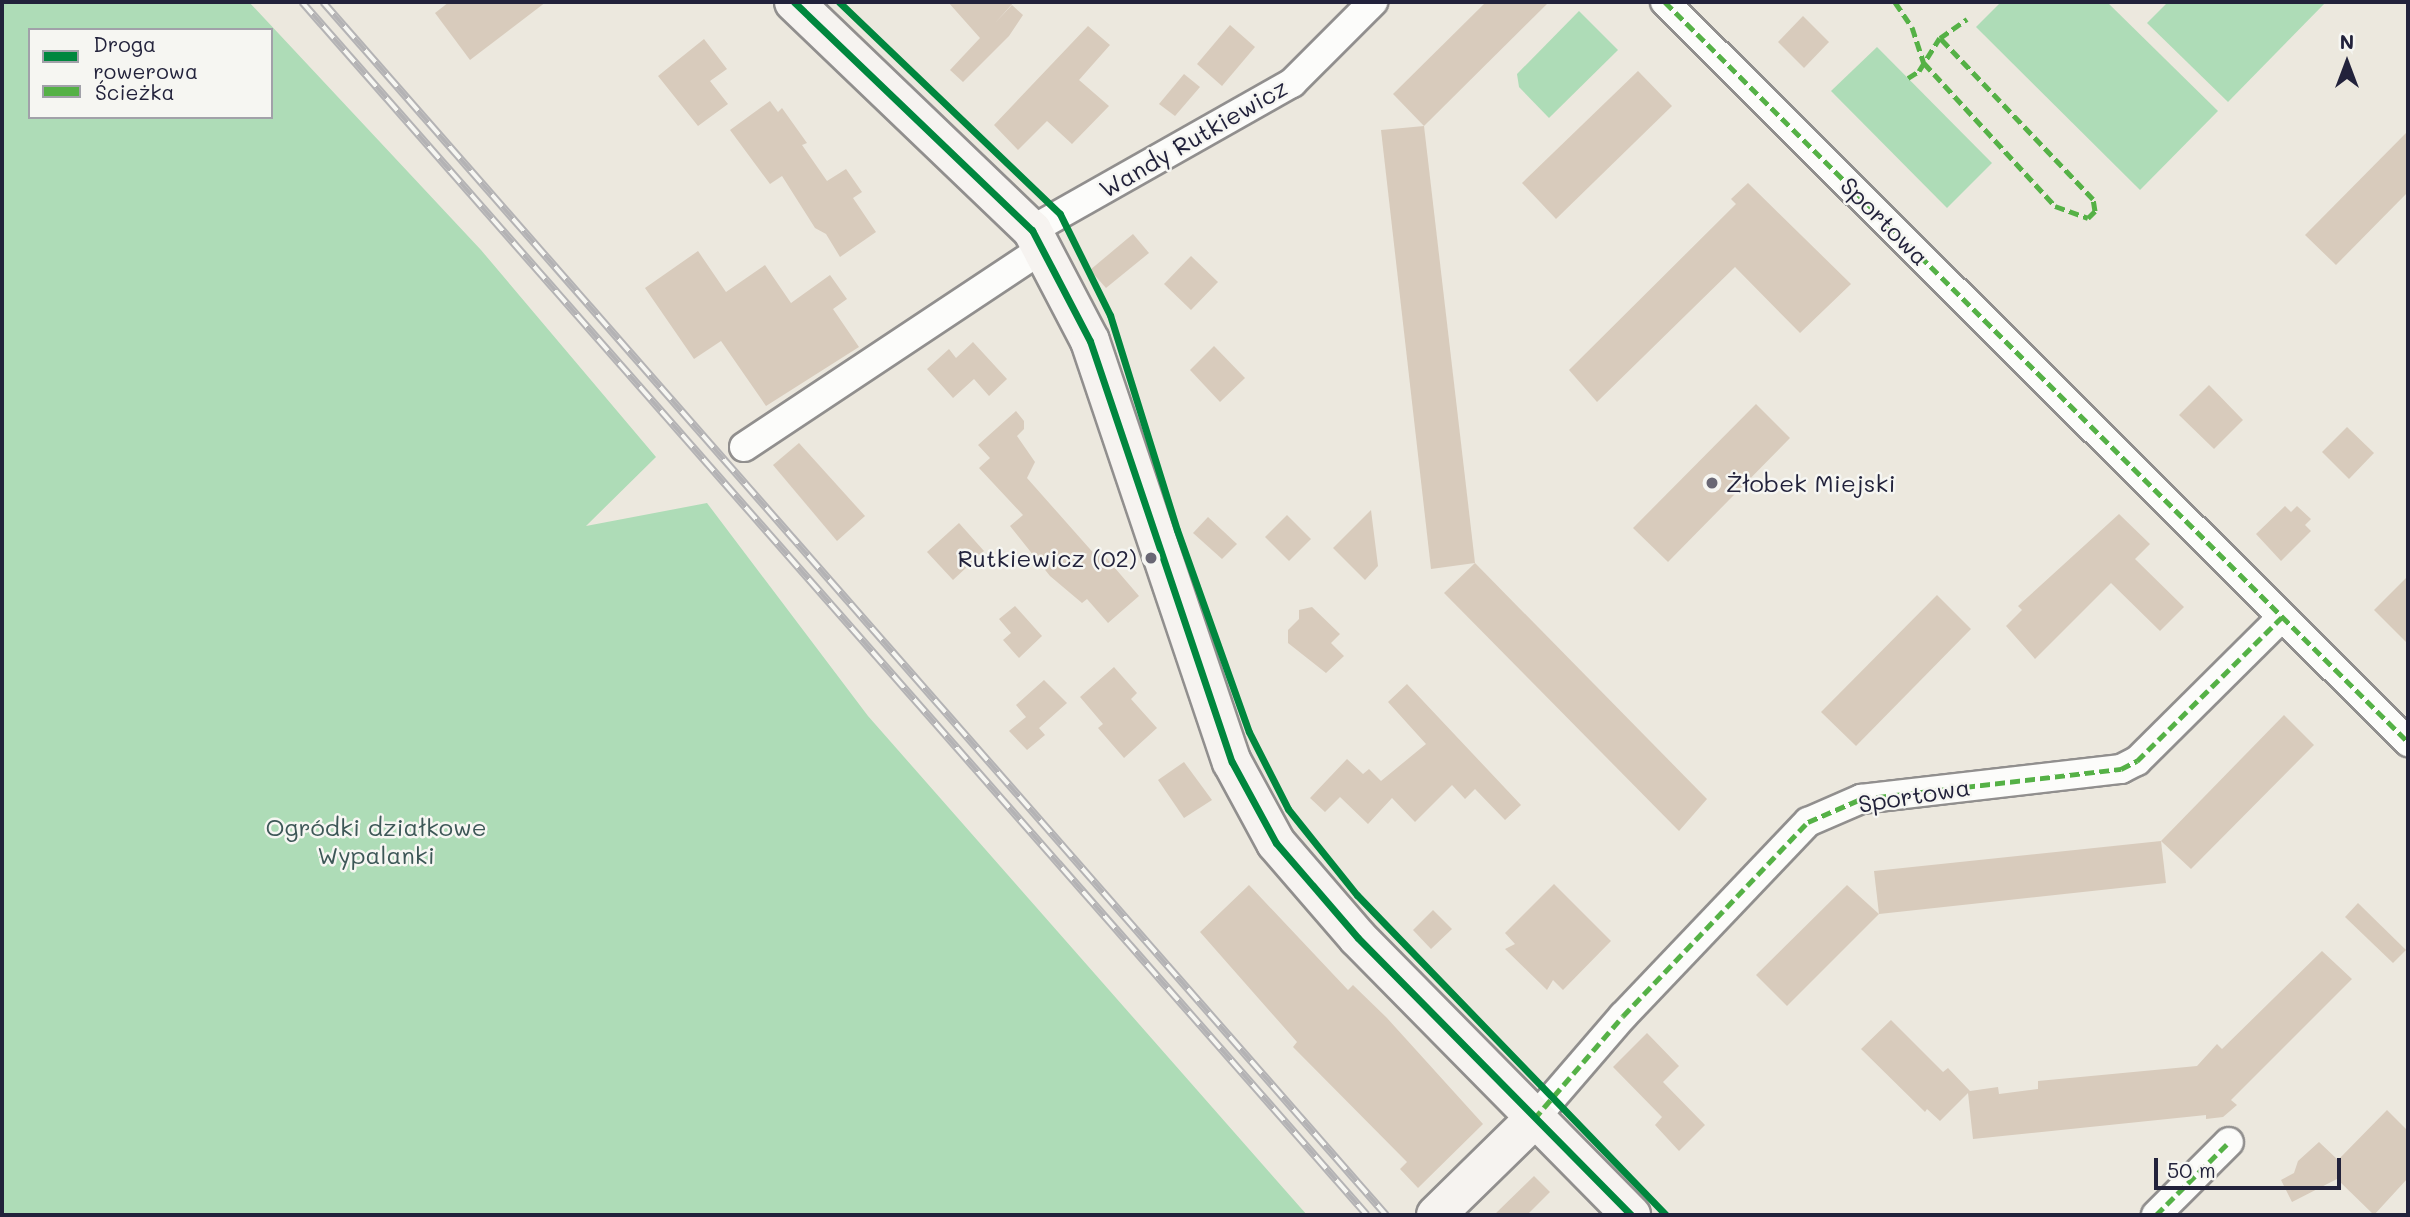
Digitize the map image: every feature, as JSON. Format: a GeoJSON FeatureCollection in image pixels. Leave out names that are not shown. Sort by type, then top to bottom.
{"type":"FeatureCollection","features":[{"type":"Feature","properties":{"kind":"street"},"geometry":{"type":"LineString","coordinates":[[794,2],[1037,239],[1090,341],[1231,762],[1276,843],[1358,938],[1631,1215]]}},
{"type":"Feature","properties":{"kind":"street","name":"Wandy Rutkiewicz"},"geometry":{"type":"LineString","coordinates":[[744,447],[1037,239],[1292,83],[1373,2]]}},
{"type":"Feature","properties":{"kind":"street","name":"Sportowa"},"geometry":{"type":"LineString","coordinates":[[1665,2],[2408,742]]}},
{"type":"Feature","properties":{"kind":"street","name":"Sportowa"},"geometry":{"type":"LineString","coordinates":[[1534,1119],[1623,1016],[1808,822],[1861,799],[2121,769],[2137,761],[2282,617]]}},
{"type":"Feature","properties":{"kind":"street"},"geometry":{"type":"LineString","coordinates":[[1436,1215],[1534,1119]]}},
{"type":"Feature","properties":{"kind":"street"},"geometry":{"type":"LineString","coordinates":[[2156,1215],[2229,1142]]}},
{"type":"Feature","properties":{"kind":"green space","name":"Ogródki działkowe Wypalanki"},"geometry":{"type":"Polygon","coordinates":[[[2,2],[249,2],[481,250],[656,457],[586,526],[707,503],[868,716],[1307,1215],[2,1215],[2,2]]]}},
{"type":"Feature","properties":{"kind":"green space"},"geometry":{"type":"Polygon","coordinates":[[[2001,2],[2107,2],[2218,111],[2140,190],[1976,27],[2001,2]]]}},
{"type":"Feature","properties":{"kind":"green space"},"geometry":{"type":"Polygon","coordinates":[[[2168,2],[2326,2],[2228,102],[2147,23],[2168,2]]]}},
{"type":"Feature","properties":{"kind":"green space"},"geometry":{"type":"Polygon","coordinates":[[[1579,11],[1618,50],[1549,118],[1519,87],[1517,74],[1579,11]]]}},
{"type":"Feature","properties":{"kind":"green space"},"geometry":{"type":"Polygon","coordinates":[[[1877,47],[1992,163],[1947,208],[1831,91],[1877,47]]]}},
{"type":"Feature","properties":{"kind":"building"},"geometry":{"type":"Polygon","coordinates":[[[449,2],[546,2],[470,60],[435,13],[449,2]]]}},
{"type":"Feature","properties":{"kind":"building"},"geometry":{"type":"Polygon","coordinates":[[[948,2],[1014,2],[995,23],[1012,5],[1023,15],[1009,36],[963,82],[950,70],[980,38],[948,2]]]}},
{"type":"Feature","properties":{"kind":"building"},"geometry":{"type":"Polygon","coordinates":[[[1486,2],[1549,2],[1424,126],[1393,94],[1486,2]]]}},
{"type":"Feature","properties":{"kind":"building"},"geometry":{"type":"Polygon","coordinates":[[[1803,16],[1829,42],[1804,68],[1778,42],[1803,16]]]}},
{"type":"Feature","properties":{"kind":"building"},"geometry":{"type":"Polygon","coordinates":[[[1230,25],[1255,47],[1222,86],[1197,64],[1230,25]]]}},
{"type":"Feature","properties":{"kind":"building"},"geometry":{"type":"Polygon","coordinates":[[[1088,26],[1110,45],[1079,80],[1109,106],[1072,144],[1047,121],[1018,150],[994,125],[1088,26]]]}},
{"type":"Feature","properties":{"kind":"building"},"geometry":{"type":"Polygon","coordinates":[[[704,39],[727,69],[710,81],[728,104],[698,126],[658,76],[704,39]]]}},
{"type":"Feature","properties":{"kind":"building"},"geometry":{"type":"Polygon","coordinates":[[[1638,71],[1672,106],[1556,219],[1522,183],[1638,71]]]}},
{"type":"Feature","properties":{"kind":"building"},"geometry":{"type":"Polygon","coordinates":[[[1184,74],[1200,87],[1175,116],[1159,104],[1184,74]]]}},
{"type":"Feature","properties":{"kind":"building"},"geometry":{"type":"Polygon","coordinates":[[[770,101],[778,112],[782,108],[807,143],[802,145],[827,181],[846,169],[862,192],[853,198],[876,232],[840,257],[826,234],[815,228],[782,176],[770,184],[730,130],[770,101]]]}},
{"type":"Feature","properties":{"kind":"building"},"geometry":{"type":"Polygon","coordinates":[[[1424,126],[1475,563],[1431,569],[1381,130],[1424,126]]]}},
{"type":"Feature","properties":{"kind":"building"},"geometry":{"type":"Polygon","coordinates":[[[2408,131],[2408,192],[2336,265],[2305,235],[2408,131]]]}},
{"type":"Feature","properties":{"kind":"building"},"geometry":{"type":"Polygon","coordinates":[[[1748,183],[1851,284],[1800,333],[1735,267],[1597,402],[1569,370],[1736,204],[1731,199],[1748,183]]]}},
{"type":"Feature","properties":{"kind":"building"},"geometry":{"type":"Polygon","coordinates":[[[1133,234],[1149,253],[1106,288],[1090,270],[1133,234]]]}},
{"type":"Feature","properties":{"kind":"building"},"geometry":{"type":"Polygon","coordinates":[[[698,251],[726,292],[765,265],[791,303],[830,275],[847,299],[833,309],[859,347],[766,406],[721,341],[694,359],[645,288],[698,251]]]}},
{"type":"Feature","properties":{"kind":"building"},"geometry":{"type":"Polygon","coordinates":[[[1191,256],[1218,282],[1191,310],[1164,284],[1191,256]]]}},
{"type":"Feature","properties":{"kind":"building"},"geometry":{"type":"Polygon","coordinates":[[[973,342],[1007,379],[989,396],[974,379],[953,398],[927,369],[949,349],[956,358],[973,342]]]}},
{"type":"Feature","properties":{"kind":"building"},"geometry":{"type":"Polygon","coordinates":[[[1214,346],[1245,378],[1220,402],[1190,370],[1214,346]]]}},
{"type":"Feature","properties":{"kind":"building"},"geometry":{"type":"Polygon","coordinates":[[[2209,385],[2243,420],[2214,449],[2179,415],[2209,385]]]}},
{"type":"Feature","properties":{"kind":"building","name":"Żłobek Miejski"},"geometry":{"type":"Polygon","coordinates":[[[1756,404],[1790,438],[1668,562],[1633,528],[1756,404]]]}},
{"type":"Feature","properties":{"kind":"building"},"geometry":{"type":"Polygon","coordinates":[[[1016,411],[1024,421],[1024,429],[1017,436],[1035,462],[1027,478],[1097,557],[1102,553],[1139,596],[1108,623],[1087,599],[1082,603],[1050,576],[1010,526],[1023,515],[979,468],[990,458],[978,445],[1016,411]]]}},
{"type":"Feature","properties":{"kind":"building"},"geometry":{"type":"Polygon","coordinates":[[[2347,427],[2374,453],[2349,479],[2322,452],[2347,427]]]}},
{"type":"Feature","properties":{"kind":"building"},"geometry":{"type":"Polygon","coordinates":[[[799,443],[865,516],[837,541],[773,465],[799,443]]]}},
{"type":"Feature","properties":{"kind":"building"},"geometry":{"type":"Polygon","coordinates":[[[2285,506],[2291,512],[2297,506],[2311,519],[2305,525],[2311,531],[2281,561],[2256,534],[2285,506]]]}},
{"type":"Feature","properties":{"kind":"building"},"geometry":{"type":"Polygon","coordinates":[[[1371,510],[1378,566],[1365,580],[1333,548],[1371,510]]]}},
{"type":"Feature","properties":{"kind":"building"},"geometry":{"type":"Polygon","coordinates":[[[2119,514],[2150,544],[2135,559],[2184,607],[2160,631],[2111,583],[2035,659],[2006,626],[2022,610],[2018,606],[2119,514]]]}},
{"type":"Feature","properties":{"kind":"building"},"geometry":{"type":"Polygon","coordinates":[[[1287,515],[1311,539],[1289,561],[1265,537],[1287,515]]]}},
{"type":"Feature","properties":{"kind":"building"},"geometry":{"type":"Polygon","coordinates":[[[1208,517],[1237,544],[1222,559],[1193,533],[1208,517]]]}},
{"type":"Feature","properties":{"kind":"building"},"geometry":{"type":"Polygon","coordinates":[[[959,523],[984,551],[953,580],[927,552],[959,523]]]}},
{"type":"Feature","properties":{"kind":"building"},"geometry":{"type":"Polygon","coordinates":[[[1475,563],[1707,799],[1679,831],[1444,593],[1475,563]]]}},
{"type":"Feature","properties":{"kind":"building"},"geometry":{"type":"Polygon","coordinates":[[[2408,576],[2408,644],[2374,610],[2408,576]]]}},
{"type":"Feature","properties":{"kind":"building"},"geometry":{"type":"Polygon","coordinates":[[[1937,595],[1971,629],[1856,746],[1821,712],[1937,595]]]}},
{"type":"Feature","properties":{"kind":"building"},"geometry":{"type":"Polygon","coordinates":[[[1015,606],[1042,636],[1019,658],[1003,640],[1011,633],[999,619],[1015,606]]]}},
{"type":"Feature","properties":{"kind":"building"},"geometry":{"type":"Polygon","coordinates":[[[1312,607],[1340,634],[1331,643],[1344,656],[1326,673],[1288,643],[1288,630],[1299,619],[1299,610],[1312,607]]]}},
{"type":"Feature","properties":{"kind":"building"},"geometry":{"type":"Polygon","coordinates":[[[1114,667],[1137,693],[1131,699],[1157,728],[1124,758],[1098,728],[1103,724],[1080,697],[1114,667]]]}},
{"type":"Feature","properties":{"kind":"building"},"geometry":{"type":"Polygon","coordinates":[[[1044,680],[1067,703],[1039,728],[1045,735],[1027,750],[1009,731],[1026,717],[1016,705],[1044,680]]]}},
{"type":"Feature","properties":{"kind":"building"},"geometry":{"type":"Polygon","coordinates":[[[1407,684],[1521,805],[1505,820],[1475,789],[1465,799],[1452,785],[1415,822],[1392,798],[1368,824],[1340,797],[1325,812],[1310,798],[1347,759],[1363,774],[1369,769],[1381,781],[1426,744],[1388,702],[1407,684]]]}},
{"type":"Feature","properties":{"kind":"building"},"geometry":{"type":"Polygon","coordinates":[[[2284,715],[2314,745],[2191,869],[2161,841],[2284,715]]]}},
{"type":"Feature","properties":{"kind":"building"},"geometry":{"type":"Polygon","coordinates":[[[1184,762],[1212,800],[1184,818],[1158,780],[1184,762]]]}},
{"type":"Feature","properties":{"kind":"building"},"geometry":{"type":"Polygon","coordinates":[[[2161,841],[2166,883],[1879,914],[1874,871],[2161,841]]]}},
{"type":"Feature","properties":{"kind":"building"},"geometry":{"type":"Polygon","coordinates":[[[1554,884],[1611,941],[1563,990],[1553,980],[1547,990],[1505,949],[1515,944],[1505,933],[1554,884]]]}},
{"type":"Feature","properties":{"kind":"building"},"geometry":{"type":"Polygon","coordinates":[[[1249,885],[1348,990],[1353,985],[1387,1018],[1483,1124],[1418,1188],[1400,1169],[1407,1162],[1293,1047],[1297,1042],[1200,932],[1249,885]]]}},
{"type":"Feature","properties":{"kind":"building"},"geometry":{"type":"Polygon","coordinates":[[[1847,885],[1879,914],[1787,1006],[1756,975],[1847,885]]]}},
{"type":"Feature","properties":{"kind":"building"},"geometry":{"type":"Polygon","coordinates":[[[2358,903],[2406,950],[2393,963],[2345,917],[2358,903]]]}},
{"type":"Feature","properties":{"kind":"building"},"geometry":{"type":"Polygon","coordinates":[[[1433,910],[1452,929],[1431,949],[1413,930],[1433,910]]]}},
{"type":"Feature","properties":{"kind":"building"},"geometry":{"type":"Polygon","coordinates":[[[2322,951],[2352,979],[2231,1100],[2237,1105],[2223,1117],[2206,1119],[2206,1115],[1973,1139],[1968,1093],[1940,1121],[1927,1109],[1925,1112],[1861,1049],[1891,1020],[1943,1072],[1948,1068],[1970,1091],[1998,1087],[1999,1094],[2038,1089],[2038,1081],[2197,1066],[2217,1044],[2222,1049],[2322,951]]]}},
{"type":"Feature","properties":{"kind":"building"},"geometry":{"type":"Polygon","coordinates":[[[1647,1033],[1679,1066],[1663,1082],[1705,1125],[1679,1151],[1655,1125],[1662,1117],[1613,1067],[1647,1033]]]}},
{"type":"Feature","properties":{"kind":"building"},"geometry":{"type":"Polygon","coordinates":[[[2387,1110],[2408,1131],[2408,1178],[2374,1215],[2337,1179],[2292,1202],[2281,1180],[2294,1173],[2298,1161],[2319,1142],[2338,1160],[2387,1110]]]}},
{"type":"Feature","properties":{"kind":"building"},"geometry":{"type":"Polygon","coordinates":[[[1534,1176],[1550,1192],[1527,1215],[1494,1215],[1534,1176]]]}},
{"type":"Feature","properties":{"kind":"railway"},"geometry":{"type":"LineString","coordinates":[[302,2],[1367,1215]]}},
{"type":"Feature","properties":{"kind":"railway"},"geometry":{"type":"LineString","coordinates":[[323,2],[1386,1215]]}},
{"type":"Feature","properties":{"kind":"marked path"},"geometry":{"type":"LineString","coordinates":[[1665,2],[2408,742]]}},
{"type":"Feature","properties":{"kind":"marked path"},"geometry":{"type":"LineString","coordinates":[[1895,2],[1912,27],[1924,63],[2055,206],[2088,218],[2095,211],[2093,199],[1940,38]]}},
{"type":"Feature","properties":{"kind":"marked path"},"geometry":{"type":"LineString","coordinates":[[1908,78],[1919,71],[1940,38],[1967,19]]}},
{"type":"Feature","properties":{"kind":"marked path"},"geometry":{"type":"LineString","coordinates":[[1534,1119],[1623,1016],[1808,822],[1861,799],[2121,769],[2137,761],[2282,617]]}},
{"type":"Feature","properties":{"kind":"marked path"},"geometry":{"type":"LineString","coordinates":[[2156,1215],[2229,1142]]}},
{"type":"Feature","properties":{"kind":"cycle path"},"geometry":{"type":"LineString","coordinates":[[794,2],[1032,230],[1090,341],[1232,762],[1276,843],[1358,938],[1631,1215]]}},
{"type":"Feature","properties":{"kind":"cycle path"},"geometry":{"type":"LineString","coordinates":[[839,2],[1060,214],[1110,315],[1177,530],[1249,732],[1288,809],[1357,895],[1666,1215]]}},
{"type":"Feature","properties":{"kind":"place","name":"Żłobek Miejski"},"geometry":{"type":"Point","coordinates":[1712,483]}},
{"type":"Feature","properties":{"kind":"place","name":"Rutkiewicz (02)"},"geometry":{"type":"Point","coordinates":[1151,558]}}]}
